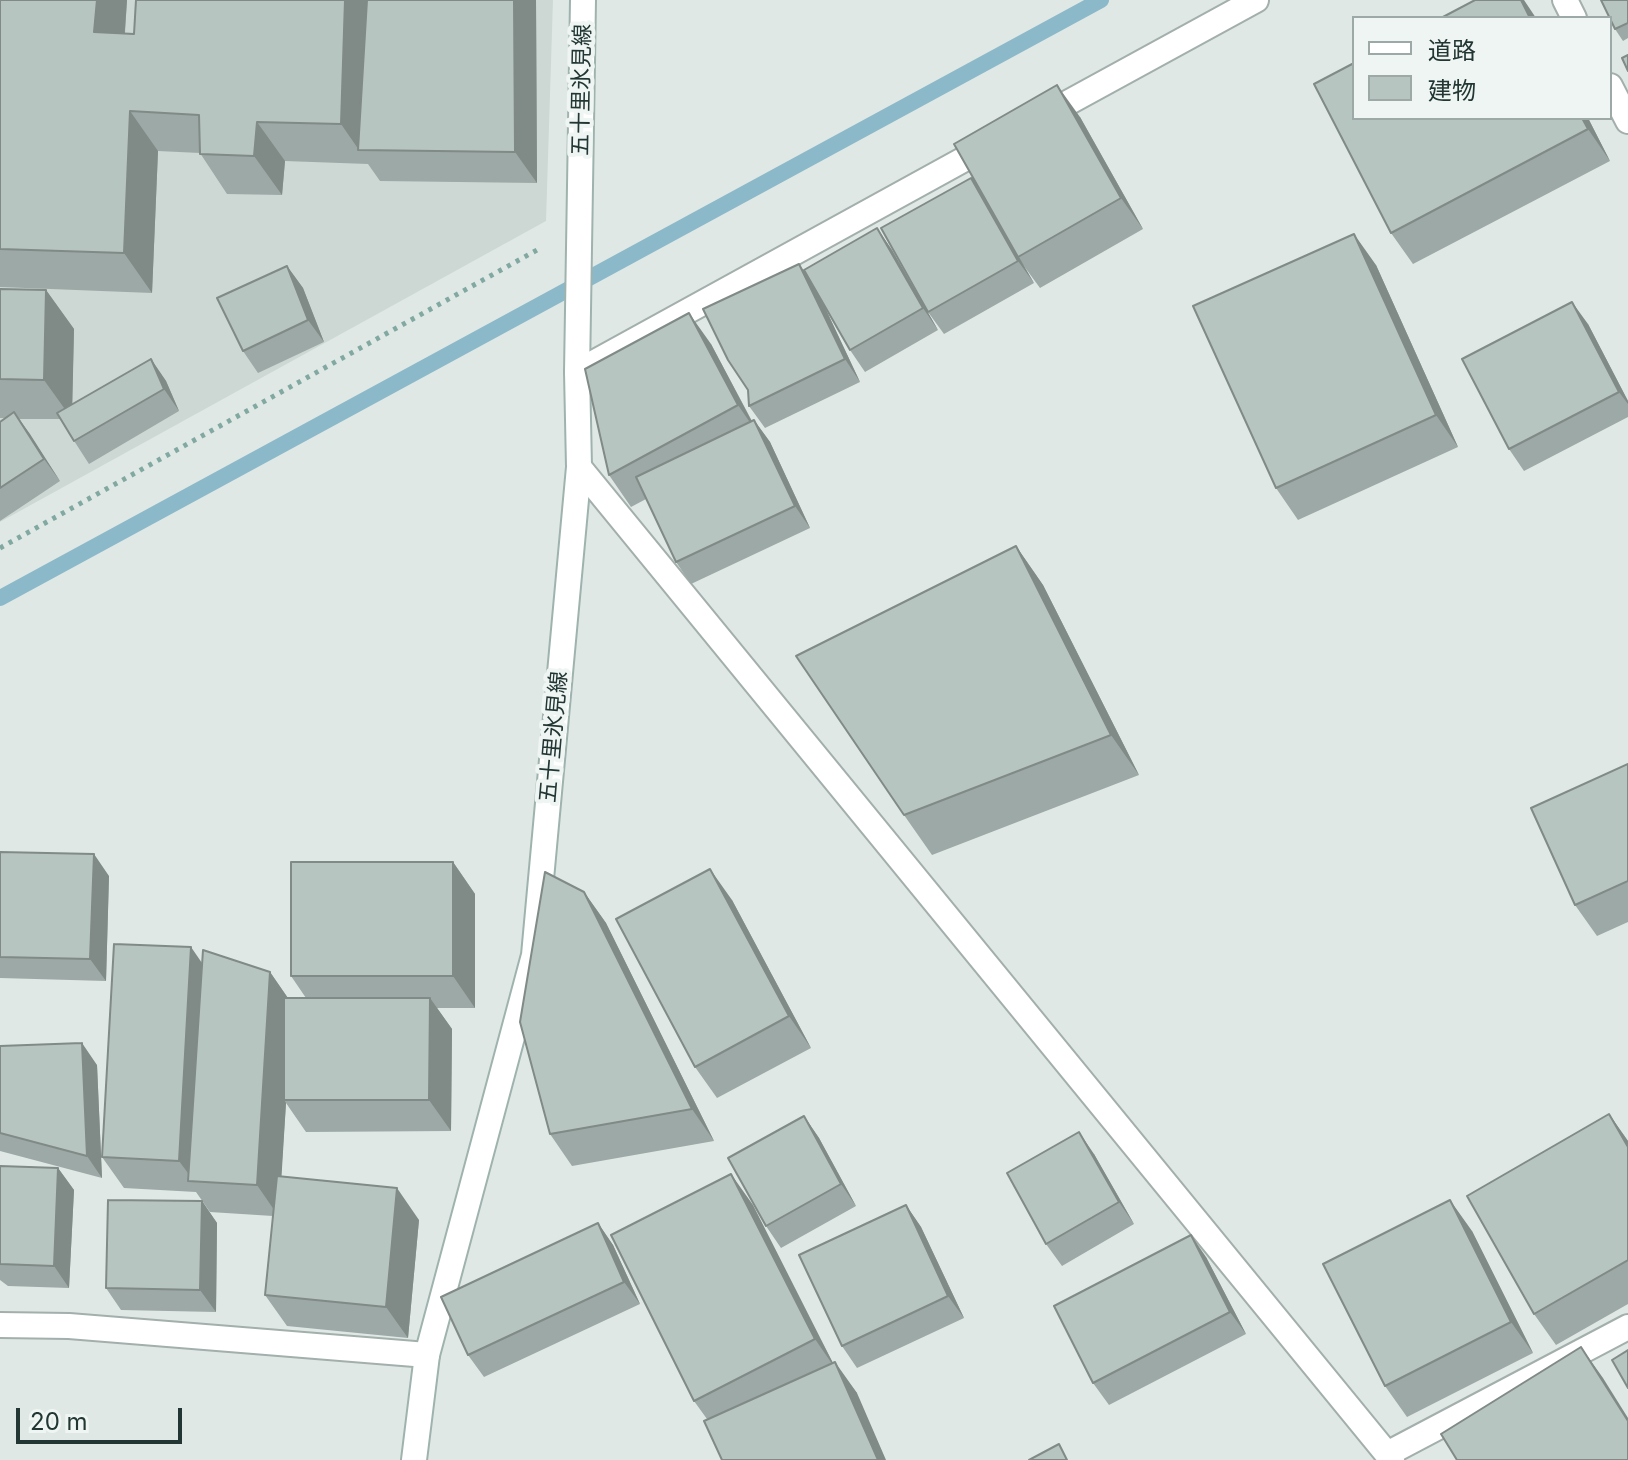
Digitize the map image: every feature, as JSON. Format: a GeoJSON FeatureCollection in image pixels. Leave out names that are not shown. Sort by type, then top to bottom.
{"type":"FeatureCollection","features":[{"type":"Feature","properties":{"kind":"street","name":"五十里氷見線"},"geometry":{"type":"LineString","coordinates":[[414,1460],[427,1355],[534,955],[579,467],[577,372],[583,0]]}},
{"type":"Feature","properties":{"kind":"street"},"geometry":{"type":"LineString","coordinates":[[577,372],[1256,0]]}},
{"type":"Feature","properties":{"kind":"street"},"geometry":{"type":"LineString","coordinates":[[1612,90],[1628,121]]}},
{"type":"Feature","properties":{"kind":"street"},"geometry":{"type":"LineString","coordinates":[[579,467],[1389,1457],[1628,1327]]}},
{"type":"Feature","properties":{"kind":"street"},"geometry":{"type":"LineString","coordinates":[[0,1325],[69,1326],[427,1355]]}},
{"type":"Feature","properties":{"kind":"path"},"geometry":{"type":"LineString","coordinates":[[0,548],[580,227]]}},
{"type":"Feature","properties":{"kind":"shaded area"},"geometry":{"type":"Polygon","coordinates":[[[0,0],[553,0],[546,221],[0,522],[0,0]]]}},
{"type":"Feature","properties":{"kind":"building"},"geometry":{"type":"Polygon","coordinates":[[[0,0],[97,0],[94,32],[134,34],[136,0],[345,0],[341,124],[257,122],[254,156],[200,154],[199,115],[130,111],[124,253],[0,249],[0,0]]]}},
{"type":"Feature","properties":{"kind":"building"},"geometry":{"type":"Polygon","coordinates":[[[367,0],[514,0],[515,152],[358,150],[367,0]]]}},
{"type":"Feature","properties":{"kind":"building"},"geometry":{"type":"Polygon","coordinates":[[[1475,0],[1521,0],[1529,16],[1445,16],[1475,0]]]}},
{"type":"Feature","properties":{"kind":"building"},"geometry":{"type":"Polygon","coordinates":[[[1601,0],[1628,0],[1628,23],[1615,29],[1612,16],[1609,16],[1601,0]]]}},
{"type":"Feature","properties":{"kind":"building"},"geometry":{"type":"Polygon","coordinates":[[[1628,55],[1628,71],[1622,58],[1628,55]]]}},
{"type":"Feature","properties":{"kind":"building"},"geometry":{"type":"Polygon","coordinates":[[[1352,64],[1352,120],[1583,120],[1588,129],[1391,233],[1314,84],[1352,64]]]}},
{"type":"Feature","properties":{"kind":"building"},"geometry":{"type":"Polygon","coordinates":[[[1057,85],[1121,198],[1018,257],[954,144],[1057,85]]]}},
{"type":"Feature","properties":{"kind":"building"},"geometry":{"type":"Polygon","coordinates":[[[971,178],[1018,261],[928,312],[881,228],[971,178]]]}},
{"type":"Feature","properties":{"kind":"building"},"geometry":{"type":"Polygon","coordinates":[[[877,228],[923,308],[850,350],[804,270],[877,228]]]}},
{"type":"Feature","properties":{"kind":"building"},"geometry":{"type":"Polygon","coordinates":[[[1354,234],[1436,415],[1276,488],[1193,306],[1354,234]]]}},
{"type":"Feature","properties":{"kind":"building"},"geometry":{"type":"Polygon","coordinates":[[[799,264],[845,359],[749,406],[748,390],[728,360],[703,309],[799,264]]]}},
{"type":"Feature","properties":{"kind":"building"},"geometry":{"type":"Polygon","coordinates":[[[287,266],[308,320],[243,351],[217,298],[287,266]]]}},
{"type":"Feature","properties":{"kind":"building"},"geometry":{"type":"Polygon","coordinates":[[[0,289],[46,290],[44,380],[0,379],[0,289]]]}},
{"type":"Feature","properties":{"kind":"building"},"geometry":{"type":"Polygon","coordinates":[[[1572,302],[1619,392],[1509,449],[1462,359],[1572,302]]]}},
{"type":"Feature","properties":{"kind":"building"},"geometry":{"type":"Polygon","coordinates":[[[689,313],[738,405],[609,475],[585,369],[689,313]]]}},
{"type":"Feature","properties":{"kind":"building"},"geometry":{"type":"Polygon","coordinates":[[[151,359],[164,389],[74,441],[57,413],[151,359]]]}},
{"type":"Feature","properties":{"kind":"building"},"geometry":{"type":"Polygon","coordinates":[[[14,412],[44,459],[0,488],[0,422],[14,412]]]}},
{"type":"Feature","properties":{"kind":"building"},"geometry":{"type":"Polygon","coordinates":[[[754,420],[795,506],[676,562],[636,477],[754,420]]]}},
{"type":"Feature","properties":{"kind":"building"},"geometry":{"type":"Polygon","coordinates":[[[1016,546],[1111,735],[904,815],[796,656],[1016,546]]]}},
{"type":"Feature","properties":{"kind":"building"},"geometry":{"type":"Polygon","coordinates":[[[1628,764],[1628,881],[1575,905],[1531,808],[1628,764]]]}},
{"type":"Feature","properties":{"kind":"building"},"geometry":{"type":"Polygon","coordinates":[[[0,852],[94,854],[90,959],[0,957],[0,852]]]}},
{"type":"Feature","properties":{"kind":"building"},"geometry":{"type":"Polygon","coordinates":[[[291,862],[453,862],[453,976],[291,976],[291,862]]]}},
{"type":"Feature","properties":{"kind":"building"},"geometry":{"type":"Polygon","coordinates":[[[710,869],[789,1016],[695,1067],[616,919],[710,869]]]}},
{"type":"Feature","properties":{"kind":"building"},"geometry":{"type":"Polygon","coordinates":[[[545,872],[584,892],[692,1109],[550,1134],[520,1022],[545,872]]]}},
{"type":"Feature","properties":{"kind":"building"},"geometry":{"type":"Polygon","coordinates":[[[114,944],[191,947],[179,1161],[102,1157],[114,944]]]}},
{"type":"Feature","properties":{"kind":"building"},"geometry":{"type":"Polygon","coordinates":[[[203,950],[270,972],[257,1185],[188,1181],[203,950]]]}},
{"type":"Feature","properties":{"kind":"building"},"geometry":{"type":"Polygon","coordinates":[[[284,998],[430,998],[429,1100],[284,1100],[284,998]]]}},
{"type":"Feature","properties":{"kind":"building"},"geometry":{"type":"Polygon","coordinates":[[[82,1043],[87,1156],[0,1133],[0,1046],[82,1043]]]}},
{"type":"Feature","properties":{"kind":"building"},"geometry":{"type":"Polygon","coordinates":[[[1609,1114],[1628,1147],[1628,1260],[1534,1314],[1467,1196],[1609,1114]]]}},
{"type":"Feature","properties":{"kind":"building"},"geometry":{"type":"Polygon","coordinates":[[[804,1116],[841,1184],[766,1226],[728,1158],[804,1116]]]}},
{"type":"Feature","properties":{"kind":"building"},"geometry":{"type":"Polygon","coordinates":[[[1079,1132],[1119,1202],[1046,1244],[1007,1173],[1079,1132]]]}},
{"type":"Feature","properties":{"kind":"building"},"geometry":{"type":"Polygon","coordinates":[[[0,1166],[58,1168],[54,1266],[0,1264],[0,1166]]]}},
{"type":"Feature","properties":{"kind":"building"},"geometry":{"type":"Polygon","coordinates":[[[731,1174],[815,1339],[694,1401],[611,1235],[731,1174]]]}},
{"type":"Feature","properties":{"kind":"building"},"geometry":{"type":"Polygon","coordinates":[[[277,1176],[397,1188],[386,1307],[265,1295],[277,1176]]]}},
{"type":"Feature","properties":{"kind":"building"},"geometry":{"type":"Polygon","coordinates":[[[108,1200],[202,1201],[200,1290],[106,1288],[108,1200]]]}},
{"type":"Feature","properties":{"kind":"building"},"geometry":{"type":"Polygon","coordinates":[[[1450,1200],[1511,1322],[1385,1386],[1323,1264],[1450,1200]]]}},
{"type":"Feature","properties":{"kind":"building"},"geometry":{"type":"Polygon","coordinates":[[[906,1205],[948,1296],[842,1346],[799,1255],[906,1205]]]}},
{"type":"Feature","properties":{"kind":"building"},"geometry":{"type":"Polygon","coordinates":[[[598,1223],[624,1282],[468,1355],[441,1297],[598,1223]]]}},
{"type":"Feature","properties":{"kind":"building"},"geometry":{"type":"Polygon","coordinates":[[[1191,1235],[1230,1312],[1093,1383],[1054,1306],[1191,1235]]]}},
{"type":"Feature","properties":{"kind":"building"},"geometry":{"type":"Polygon","coordinates":[[[1581,1347],[1628,1421],[1628,1460],[1457,1460],[1441,1434],[1581,1347]]]}},
{"type":"Feature","properties":{"kind":"building"},"geometry":{"type":"Polygon","coordinates":[[[1628,1350],[1628,1388],[1612,1360],[1628,1350]]]}},
{"type":"Feature","properties":{"kind":"building"},"geometry":{"type":"Polygon","coordinates":[[[835,1362],[878,1460],[722,1460],[704,1421],[835,1362]]]}},
{"type":"Feature","properties":{"kind":"building"},"geometry":{"type":"Polygon","coordinates":[[[1059,1444],[1067,1460],[1029,1460],[1059,1444]]]}},
{"type":"Feature","properties":{"kind":"waterway"},"geometry":{"type":"LineString","coordinates":[[0,598],[1101,0]]}}]}
